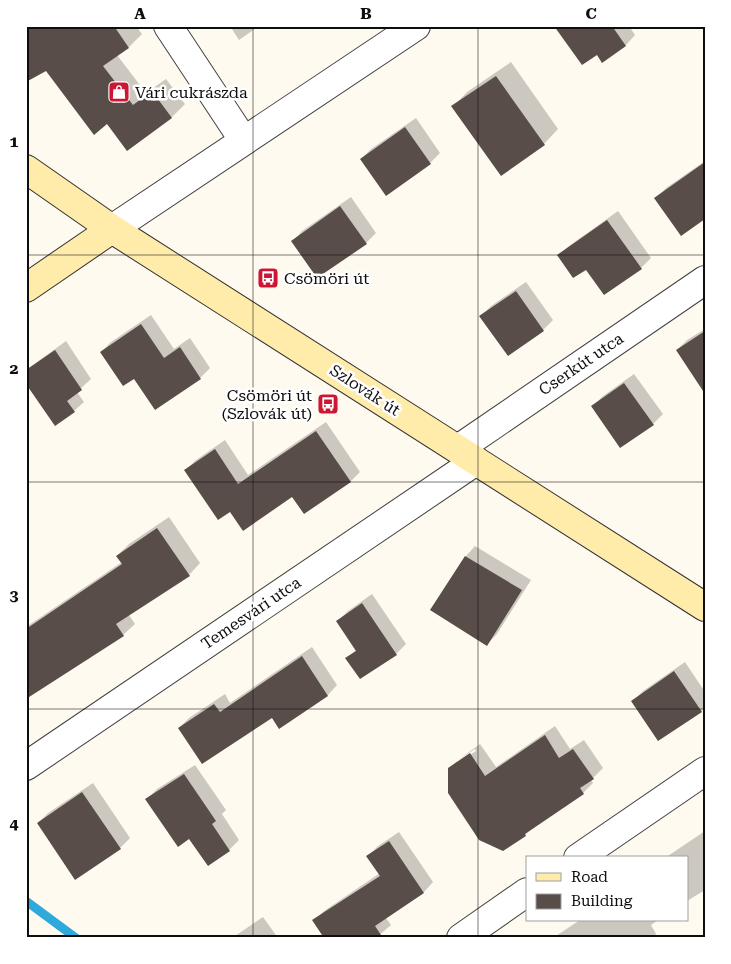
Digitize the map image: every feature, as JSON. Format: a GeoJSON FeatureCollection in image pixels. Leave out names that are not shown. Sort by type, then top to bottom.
{"type":"FeatureCollection","features":[{"type":"Feature","properties":{"kind":"main road","name":"Szlovák út"},"geometry":{"type":"LineString","coordinates":[[26,169],[112,229],[705,607]]}},
{"type":"Feature","properties":{"kind":"main road"},"geometry":{"type":"LineString","coordinates":[[26,288],[112,229]]}},
{"type":"Feature","properties":{"kind":"street"},"geometry":{"type":"LineString","coordinates":[[168,26],[244,141]]}},
{"type":"Feature","properties":{"kind":"street"},"geometry":{"type":"LineString","coordinates":[[112,229],[416,26]]}},
{"type":"Feature","properties":{"kind":"street","name":"Cserkút utca"},"geometry":{"type":"LineString","coordinates":[[467,455],[705,280]]}},
{"type":"Feature","properties":{"kind":"street","name":"Temesvári utca"},"geometry":{"type":"LineString","coordinates":[[26,766],[467,455]]}},
{"type":"Feature","properties":{"kind":"street"},"geometry":{"type":"LineString","coordinates":[[581,856],[705,771]]}},
{"type":"Feature","properties":{"kind":"street"},"geometry":{"type":"LineString","coordinates":[[461,938],[526,893]]}},
{"type":"Feature","properties":{"kind":"building"},"geometry":{"type":"Polygon","coordinates":[[[26,26],[114,26],[129,48],[103,66],[133,105],[152,91],[172,118],[127,151],[107,124],[94,135],[46,71],[26,82],[26,26]]]}},
{"type":"Feature","properties":{"kind":"building"},"geometry":{"type":"Polygon","coordinates":[[[554,26],[612,26],[626,46],[602,63],[597,55],[582,65],[554,26]]]}},
{"type":"Feature","properties":{"kind":"building"},"geometry":{"type":"Polygon","coordinates":[[[496,76],[545,145],[501,176],[451,106],[496,76]]]}},
{"type":"Feature","properties":{"kind":"building"},"geometry":{"type":"Polygon","coordinates":[[[405,127],[431,164],[386,196],[360,159],[405,127]]]}},
{"type":"Feature","properties":{"kind":"building"},"geometry":{"type":"Polygon","coordinates":[[[705,162],[705,219],[681,236],[654,198],[705,162]]]}},
{"type":"Feature","properties":{"kind":"building"},"geometry":{"type":"Polygon","coordinates":[[[340,206],[367,244],[317,278],[291,241],[340,206]]]}},
{"type":"Feature","properties":{"kind":"building"},"geometry":{"type":"Polygon","coordinates":[[[607,220],[642,269],[604,295],[586,270],[573,278],[557,255],[607,220]]]}},
{"type":"Feature","properties":{"kind":"building"},"geometry":{"type":"Polygon","coordinates":[[[516,291],[544,331],[508,356],[479,316],[516,291]]]}},
{"type":"Feature","properties":{"kind":"building"},"geometry":{"type":"Polygon","coordinates":[[[141,324],[164,358],[180,347],[201,379],[155,410],[134,379],[123,386],[100,352],[141,324]]]}},
{"type":"Feature","properties":{"kind":"building"},"geometry":{"type":"Polygon","coordinates":[[[705,331],[705,394],[676,350],[705,331]]]}},
{"type":"Feature","properties":{"kind":"building"},"geometry":{"type":"Polygon","coordinates":[[[55,350],[82,390],[67,401],[75,412],[55,426],[26,384],[26,370],[55,350]]]}},
{"type":"Feature","properties":{"kind":"building"},"geometry":{"type":"Polygon","coordinates":[[[624,383],[654,425],[620,448],[591,406],[624,383]]]}},
{"type":"Feature","properties":{"kind":"building"},"geometry":{"type":"Polygon","coordinates":[[[316,431],[351,482],[304,514],[292,497],[243,531],[230,512],[218,520],[184,470],[215,449],[238,484],[316,431]]]}},
{"type":"Feature","properties":{"kind":"building"},"geometry":{"type":"Polygon","coordinates":[[[157,528],[190,576],[116,624],[124,636],[26,699],[26,629],[122,564],[116,556],[157,528]]]}},
{"type":"Feature","properties":{"kind":"building"},"geometry":{"type":"Polygon","coordinates":[[[465,556],[522,590],[487,646],[430,610],[465,556]]]}},
{"type":"Feature","properties":{"kind":"building"},"geometry":{"type":"Polygon","coordinates":[[[362,603],[397,655],[360,679],[345,658],[356,651],[336,621],[362,603]]]}},
{"type":"Feature","properties":{"kind":"building"},"geometry":{"type":"Polygon","coordinates":[[[302,656],[328,696],[279,729],[272,718],[202,764],[178,728],[214,704],[220,712],[302,656]]]}},
{"type":"Feature","properties":{"kind":"building"},"geometry":{"type":"Polygon","coordinates":[[[674,671],[702,712],[658,741],[631,701],[674,671]]]}},
{"type":"Feature","properties":{"kind":"building"},"geometry":{"type":"Polygon","coordinates":[[[545,735],[559,758],[573,749],[594,779],[580,788],[584,794],[503,851],[479,840],[448,793],[448,768],[470,753],[485,776],[545,735]]]}},
{"type":"Feature","properties":{"kind":"building"},"geometry":{"type":"Polygon","coordinates":[[[184,774],[216,821],[212,824],[230,851],[208,866],[189,839],[178,847],[145,799],[184,774]]]}},
{"type":"Feature","properties":{"kind":"building"},"geometry":{"type":"Polygon","coordinates":[[[82,792],[121,849],[75,880],[37,823],[82,792]]]}},
{"type":"Feature","properties":{"kind":"building"},"geometry":{"type":"Polygon","coordinates":[[[389,841],[424,893],[375,926],[383,938],[324,938],[312,920],[380,876],[366,856],[389,841]]]}},
{"type":"Feature","properties":{"kind":"waterway"},"geometry":{"type":"LineString","coordinates":[[26,901],[76,938]]}},
{"type":"Feature","properties":{"kind":"place","name":"Vári cukrászda"},"geometry":{"type":"Point","coordinates":[119,92]}},
{"type":"Feature","properties":{"kind":"place","name":"Csömöri út"},"geometry":{"type":"Point","coordinates":[268,278]}},
{"type":"Feature","properties":{"kind":"place","name":"Csömöri út (Szlovák út)"},"geometry":{"type":"Point","coordinates":[328,404]}}]}
